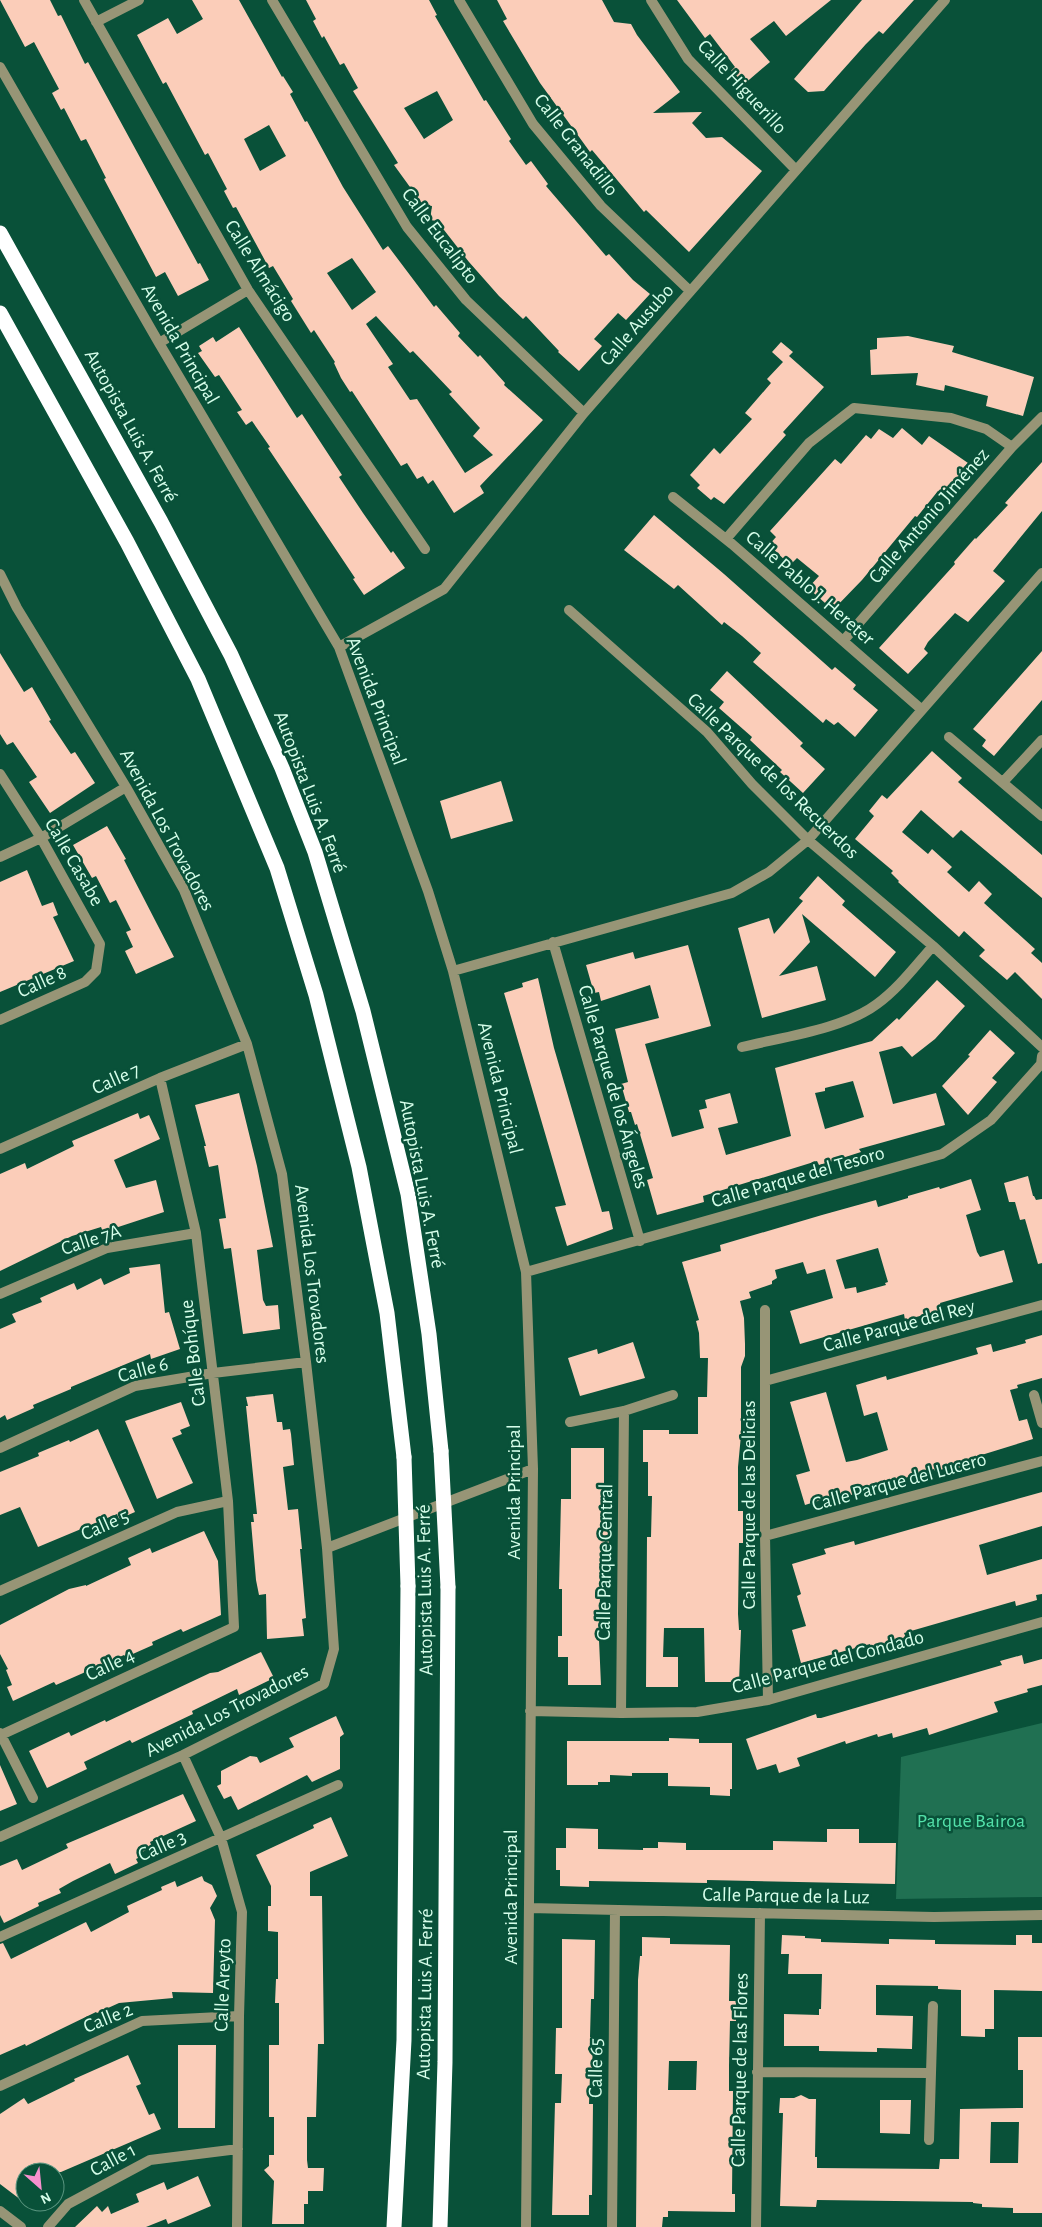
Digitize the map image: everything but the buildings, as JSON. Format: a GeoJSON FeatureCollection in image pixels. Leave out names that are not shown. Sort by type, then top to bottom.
{"type":"FeatureCollection","features":[{"type":"Feature","properties":{"kind":"highway","name":"Autopista Luis A. Ferré"},"geometry":{"type":"LineString","coordinates":[[0,233],[166,530],[231,655],[282,768],[315,852],[363,1011],[408,1194],[429,1334],[440,1451],[448,1587],[445,2052],[441,2225]]}},
{"type":"Feature","properties":{"kind":"highway","name":"Autopista Luis A. Ferré"},"geometry":{"type":"LineString","coordinates":[[0,313],[127,542],[198,679],[250,801],[277,868],[316,995],[359,1167],[387,1313],[404,1457],[408,1586],[404,2040],[394,2227]]}},
{"type":"Feature","properties":{"kind":"street","name":"Calle Almácigo"},"geometry":{"type":"LineString","coordinates":[[84,0],[248,290],[425,549]]}},
{"type":"Feature","properties":{"kind":"street"},"geometry":{"type":"LineString","coordinates":[[96,22],[138,0]]}},
{"type":"Feature","properties":{"kind":"street","name":"Calle Eucalipto"},"geometry":{"type":"LineString","coordinates":[[272,0],[407,227],[466,300],[584,413]]}},
{"type":"Feature","properties":{"kind":"street","name":"Calle Granadillo"},"geometry":{"type":"LineString","coordinates":[[460,0],[533,124],[601,206],[690,291]]}},
{"type":"Feature","properties":{"kind":"street","name":"Calle Higuerillo"},"geometry":{"type":"LineString","coordinates":[[651,0],[688,59],[796,170]]}},
{"type":"Feature","properties":{"kind":"street","name":"Calle Ausubo"},"geometry":{"type":"LineString","coordinates":[[338,647],[444,589],[584,413],[944,0]]}},
{"type":"Feature","properties":{"kind":"street","name":"Avenida Principal"},"geometry":{"type":"LineString","coordinates":[[0,67],[159,343],[338,647],[428,891],[453,971],[526,1272],[532,1469],[526,2227]]}},
{"type":"Feature","properties":{"kind":"street"},"geometry":{"type":"LineString","coordinates":[[159,343],[248,290]]}},
{"type":"Feature","properties":{"kind":"street"},"geometry":{"type":"LineString","coordinates":[[726,539],[809,443],[854,408],[951,418],[986,429],[1012,448]]}},
{"type":"Feature","properties":{"kind":"street","name":"Calle Antonio Jiménez"},"geometry":{"type":"LineString","coordinates":[[844,640],[1012,448],[1042,417]]}},
{"type":"Feature","properties":{"kind":"street","name":"Calle Pablo J. Hereter"},"geometry":{"type":"LineString","coordinates":[[673,498],[726,539],[921,709]]}},
{"type":"Feature","properties":{"kind":"street"},"geometry":{"type":"LineString","coordinates":[[453,971],[732,892],[769,872],[808,840],[1042,573]]}},
{"type":"Feature","properties":{"kind":"street","name":"Avenida Los Trovadores"},"geometry":{"type":"LineString","coordinates":[[0,574],[17,608],[126,787],[184,890],[247,1044],[282,1174],[327,1548],[334,1649],[324,1684],[183,1755],[0,1836]]}},
{"type":"Feature","properties":{"kind":"street","name":"Calle Parque de los Recuerdos"},"geometry":{"type":"LineString","coordinates":[[570,610],[707,732],[752,784],[808,840],[933,946],[1042,1047]]}},
{"type":"Feature","properties":{"kind":"street"},"geometry":{"type":"LineString","coordinates":[[949,737],[1042,816]]}},
{"type":"Feature","properties":{"kind":"street"},"geometry":{"type":"LineString","coordinates":[[1004,782],[1042,740]]}},
{"type":"Feature","properties":{"kind":"street","name":"Calle Casabe"},"geometry":{"type":"LineString","coordinates":[[0,774],[41,838],[100,944],[96,971]]}},
{"type":"Feature","properties":{"kind":"street"},"geometry":{"type":"LineString","coordinates":[[0,857],[41,838],[126,787]]}},
{"type":"Feature","properties":{"kind":"street","name":"Calle Parque de los Ángeles"},"geometry":{"type":"LineString","coordinates":[[553,942],[640,1241]]}},
{"type":"Feature","properties":{"kind":"street"},"geometry":{"type":"LineString","coordinates":[[742,1047],[848,1021],[877,1004],[899,984],[933,946]]}},
{"type":"Feature","properties":{"kind":"street","name":"Calle 8"},"geometry":{"type":"LineString","coordinates":[[0,1020],[85,982],[96,971]]}},
{"type":"Feature","properties":{"kind":"street","name":"Calle 7"},"geometry":{"type":"LineString","coordinates":[[0,1149],[160,1078],[247,1044]]}},
{"type":"Feature","properties":{"kind":"street","name":"Calle Parque del Tesoro"},"geometry":{"type":"LineString","coordinates":[[526,1272],[942,1154],[992,1120],[1040,1064],[1042,1056]]}},
{"type":"Feature","properties":{"kind":"street","name":"Calle Bohíque"},"geometry":{"type":"LineString","coordinates":[[160,1078],[196,1233],[228,1501],[234,1627]]}},
{"type":"Feature","properties":{"kind":"street","name":"Calle 7A"},"geometry":{"type":"LineString","coordinates":[[0,1294],[107,1248],[196,1233]]}},
{"type":"Feature","properties":{"kind":"street","name":"Calle Parque del Rey"},"geometry":{"type":"LineString","coordinates":[[765,1381],[1042,1305]]}},
{"type":"Feature","properties":{"kind":"street","name":"Calle Parque de las Delicias"},"geometry":{"type":"LineString","coordinates":[[766,1310],[765,1536],[768,1700]]}},
{"type":"Feature","properties":{"kind":"street","name":"Calle 6"},"geometry":{"type":"LineString","coordinates":[[0,1448],[135,1386],[213,1373],[306,1362]]}},
{"type":"Feature","properties":{"kind":"street"},"geometry":{"type":"LineString","coordinates":[[570,1422],[624,1411],[673,1395]]}},
{"type":"Feature","properties":{"kind":"street"},"geometry":{"type":"LineString","coordinates":[[1034,1395],[1042,1423]]}},
{"type":"Feature","properties":{"kind":"street","name":"Calle Parque Central"},"geometry":{"type":"LineString","coordinates":[[621,1713],[624,1411]]}},
{"type":"Feature","properties":{"kind":"street","name":"Calle Parque del Lucero"},"geometry":{"type":"LineString","coordinates":[[765,1536],[1042,1462]]}},
{"type":"Feature","properties":{"kind":"street"},"geometry":{"type":"LineString","coordinates":[[327,1548],[532,1469]]}},
{"type":"Feature","properties":{"kind":"street","name":"Calle 5"},"geometry":{"type":"LineString","coordinates":[[0,1591],[177,1512],[228,1501]]}},
{"type":"Feature","properties":{"kind":"street","name":"Calle Parque del Condado"},"geometry":{"type":"LineString","coordinates":[[530,1711],[697,1712],[768,1700],[1042,1622]]}},
{"type":"Feature","properties":{"kind":"street","name":"Calle 4"},"geometry":{"type":"LineString","coordinates":[[0,1734],[234,1627]]}},
{"type":"Feature","properties":{"kind":"street"},"geometry":{"type":"LineString","coordinates":[[0,1734],[33,1798]]}},
{"type":"Feature","properties":{"kind":"street","name":"Calle Areyto"},"geometry":{"type":"LineString","coordinates":[[183,1755],[222,1838],[242,1912],[237,2227]]}},
{"type":"Feature","properties":{"kind":"street","name":"Calle 3"},"geometry":{"type":"LineString","coordinates":[[0,1937],[338,1785]]}},
{"type":"Feature","properties":{"kind":"street","name":"Calle Parque de la Luz"},"geometry":{"type":"LineString","coordinates":[[529,1908],[934,1916],[1042,1915]]}},
{"type":"Feature","properties":{"kind":"street","name":"Calle 65"},"geometry":{"type":"LineString","coordinates":[[612,2227],[615,1910]]}},
{"type":"Feature","properties":{"kind":"street","name":"Calle Parque de las Flores"},"geometry":{"type":"LineString","coordinates":[[756,2227],[760,1913]]}},
{"type":"Feature","properties":{"kind":"street"},"geometry":{"type":"LineString","coordinates":[[929,2140],[933,2006]]}},
{"type":"Feature","properties":{"kind":"street","name":"Calle 2"},"geometry":{"type":"LineString","coordinates":[[0,2086],[142,2021],[239,2016]]}},
{"type":"Feature","properties":{"kind":"street"},"geometry":{"type":"LineString","coordinates":[[757,2072],[930,2073]]}},
{"type":"Feature","properties":{"kind":"street","name":"Calle 1"},"geometry":{"type":"LineString","coordinates":[[48,2227],[68,2204],[150,2160],[238,2149]]}},
{"type":"Feature","properties":{"kind":"street"},"geometry":{"type":"LineString","coordinates":[[0,2211],[21,2227]]}},
{"type":"Feature","properties":{"kind":"green space","name":"Parque Bairoa"},"geometry":{"type":"Polygon","coordinates":[[[1042,1723],[1042,1897],[896,1899],[901,1757],[1042,1723]]]}}]}
